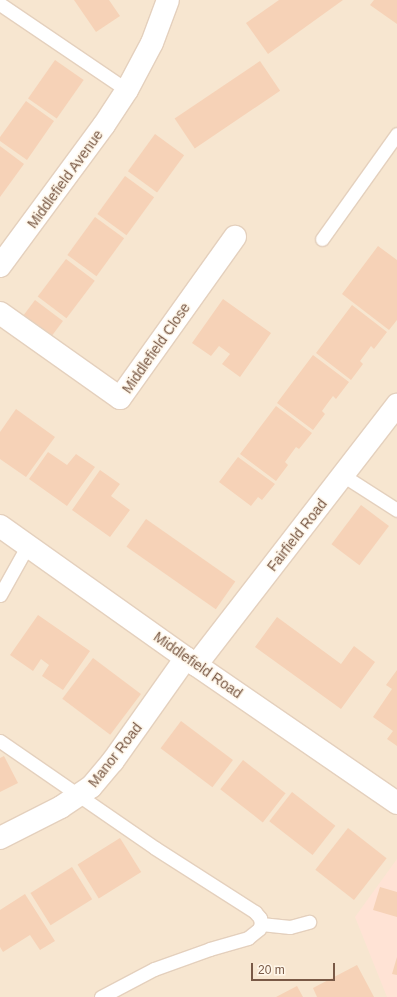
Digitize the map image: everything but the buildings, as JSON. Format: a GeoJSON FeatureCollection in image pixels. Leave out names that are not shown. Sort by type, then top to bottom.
{"type":"FeatureCollection","features":[{"type":"Feature","properties":{"kind":"street","name":"Middlefield Avenue"},"geometry":{"type":"LineString","coordinates":[[0,266],[104,125],[127,90],[152,43],[168,0]]}},
{"type":"Feature","properties":{"kind":"street","name":"Middlefield Close"},"geometry":{"type":"LineString","coordinates":[[0,313],[120,398],[235,237]]}},
{"type":"Feature","properties":{"kind":"street","name":"Fairfield Road"},"geometry":{"type":"LineString","coordinates":[[191,662],[344,476],[397,404]]}},
{"type":"Feature","properties":{"kind":"street","name":"Middlefield Road"},"geometry":{"type":"LineString","coordinates":[[0,526],[191,662],[397,802]]}},
{"type":"Feature","properties":{"kind":"street","name":"Manor Road"},"geometry":{"type":"LineString","coordinates":[[0,838],[80,795],[91,787],[105,772],[191,662]]}},
{"type":"Feature","properties":{"kind":"lane"},"geometry":{"type":"LineString","coordinates":[[0,4],[127,90]]}},
{"type":"Feature","properties":{"kind":"lane"},"geometry":{"type":"LineString","coordinates":[[322,239],[397,134]]}},
{"type":"Feature","properties":{"kind":"lane"},"geometry":{"type":"LineString","coordinates":[[344,476],[397,510]]}},
{"type":"Feature","properties":{"kind":"lane"},"geometry":{"type":"LineString","coordinates":[[0,595],[28,545]]}},
{"type":"Feature","properties":{"kind":"lane"},"geometry":{"type":"LineString","coordinates":[[0,741],[155,848],[255,912],[261,924]]}},
{"type":"Feature","properties":{"kind":"lane"},"geometry":{"type":"LineString","coordinates":[[261,924],[290,926],[309,922]]}},
{"type":"Feature","properties":{"kind":"lane"},"geometry":{"type":"LineString","coordinates":[[101,997],[154,969],[210,949],[248,938],[259,929],[261,924]]}},
{"type":"Feature","properties":{"kind":"shaded area"},"geometry":{"type":"Polygon","coordinates":[[[0,0],[397,0],[397,997],[0,997],[0,0]]]}},
{"type":"Feature","properties":{"kind":"shaded area"},"geometry":{"type":"Polygon","coordinates":[[[397,859],[397,997],[387,997],[355,917],[397,859]]]}}]}
